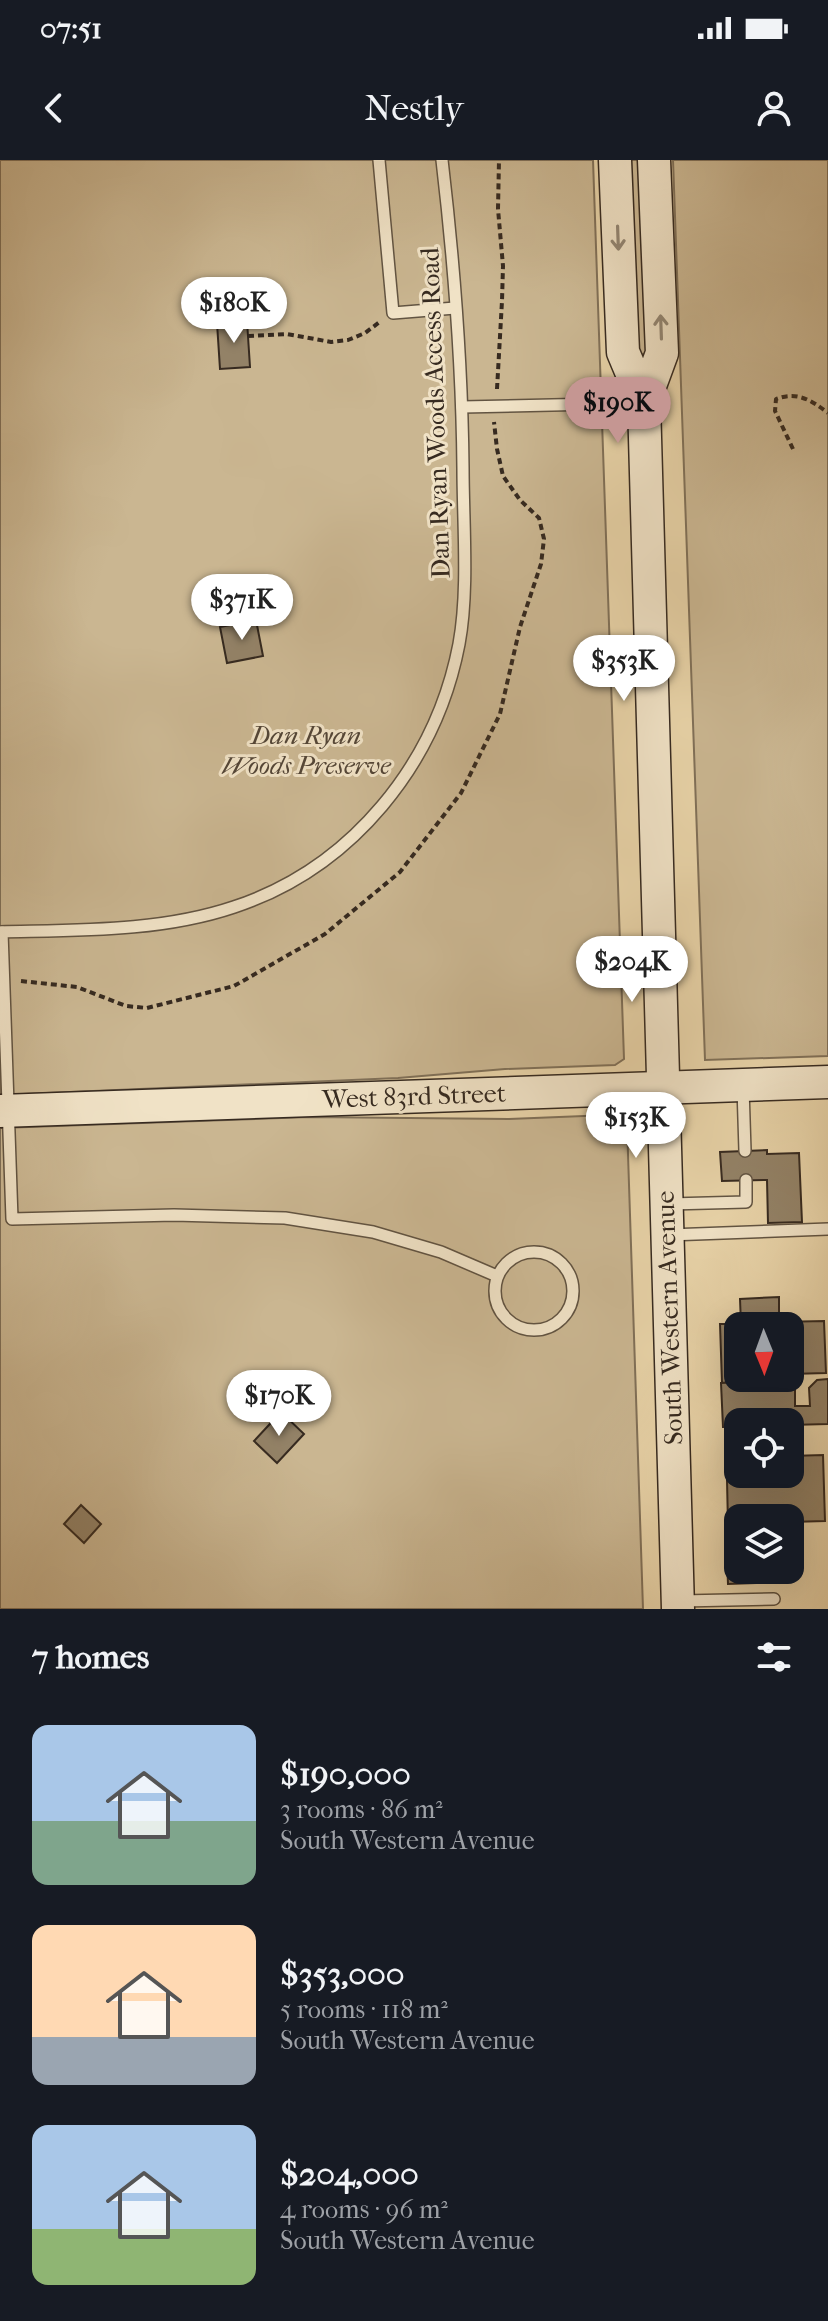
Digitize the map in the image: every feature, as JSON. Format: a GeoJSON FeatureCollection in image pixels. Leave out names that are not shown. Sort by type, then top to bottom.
{"type":"FeatureCollection","features":[{"type":"Feature","properties":{"kind":"main road","name":"South Western Avenue"},"geometry":{"type":"LineString","coordinates":[[615,160],[623,352],[644,402],[678,1605]]}},
{"type":"Feature","properties":{"kind":"main road","name":"South Western Avenue"},"geometry":{"type":"LineString","coordinates":[[644,402],[662,353],[654,160]]}},
{"type":"Feature","properties":{"kind":"main road","name":"West 83rd Street"},"geometry":{"type":"LineString","coordinates":[[4,1111],[828,1082]]}},
{"type":"Feature","properties":{"kind":"lane"},"geometry":{"type":"LineString","coordinates":[[379,160],[393,313],[455,308]]}},
{"type":"Feature","properties":{"kind":"lane","name":"Dan Ryan Woods Access Road"},"geometry":{"type":"LineString","coordinates":[[442,160],[462,407],[463,590],[460,641],[447,692],[428,738],[403,781],[370,821],[331,857],[287,884],[235,907],[181,921],[1,932],[6,1220],[174,1215],[285,1218],[373,1232],[441,1252],[497,1276]]}},
{"type":"Feature","properties":{"kind":"lane"},"geometry":{"type":"LineString","coordinates":[[462,407],[644,402]]}},
{"type":"Feature","properties":{"kind":"lane"},"geometry":{"type":"LineString","coordinates":[[742,1084],[745,1151]]}},
{"type":"Feature","properties":{"kind":"lane"},"geometry":{"type":"LineString","coordinates":[[666,1204],[746,1202],[746,1180]]}},
{"type":"Feature","properties":{"kind":"lane"},"geometry":{"type":"LineString","coordinates":[[667,1236],[828,1229]]}},
{"type":"Feature","properties":{"kind":"lane"},"geometry":{"type":"LineString","coordinates":[[540,1251],[552,1256],[563,1264],[574,1288],[567,1313],[547,1328],[534,1331],[521,1329],[501,1313],[495,1301],[497,1276],[514,1256],[540,1251]]}},
{"type":"Feature","properties":{"kind":"lane"},"geometry":{"type":"LineString","coordinates":[[678,1605],[774,1599]]}},
{"type":"Feature","properties":{"kind":"path"},"geometry":{"type":"LineString","coordinates":[[496,390],[503,266],[498,209],[499,160]]}},
{"type":"Feature","properties":{"kind":"path"},"geometry":{"type":"LineString","coordinates":[[248,336],[287,334],[331,342],[348,340],[365,333],[393,313]]}},
{"type":"Feature","properties":{"kind":"path"},"geometry":{"type":"LineString","coordinates":[[793,449],[775,411],[776,399],[790,396],[809,399],[828,413]]}},
{"type":"Feature","properties":{"kind":"path"},"geometry":{"type":"LineString","coordinates":[[3,979],[77,987],[126,1006],[147,1008],[234,986],[325,934],[400,872],[461,793],[500,714],[520,627],[541,564],[544,539],[539,518],[520,500],[503,476],[494,421]]}},
{"type":"Feature","properties":{"kind":"green space","name":"Dan Ryan Woods Preserve"},"geometry":{"type":"Polygon","coordinates":[[[0,160],[593,160],[624,1059],[615,1065],[505,1069],[398,1078],[0,1095],[0,160]]]}},
{"type":"Feature","properties":{"kind":"green space"},"geometry":{"type":"Polygon","coordinates":[[[630,160],[639,160],[644,355],[637,352],[630,160]]]}},
{"type":"Feature","properties":{"kind":"green space"},"geometry":{"type":"Polygon","coordinates":[[[673,160],[828,160],[828,1056],[705,1060],[673,160]]]}},
{"type":"Feature","properties":{"kind":"green space"},"geometry":{"type":"Polygon","coordinates":[[[609,1115],[625,1119],[627,1124],[643,1609],[0,1609],[0,1128],[309,1117],[509,1119],[609,1115]]]}},
{"type":"Feature","properties":{"kind":"building"},"geometry":{"type":"Polygon","coordinates":[[[247,321],[250,367],[220,369],[217,323],[247,321]]]}},
{"type":"Feature","properties":{"kind":"building"},"geometry":{"type":"Polygon","coordinates":[[[256,620],[263,656],[227,663],[220,627],[256,620]]]}},
{"type":"Feature","properties":{"kind":"building"},"geometry":{"type":"Polygon","coordinates":[[[767,1150],[767,1154],[799,1153],[802,1222],[768,1223],[767,1180],[722,1181],[720,1152],[767,1150]]]}},
{"type":"Feature","properties":{"kind":"building"},"geometry":{"type":"Polygon","coordinates":[[[779,1297],[779,1312],[741,1312],[740,1299],[779,1297]]]}},
{"type":"Feature","properties":{"kind":"building"},"geometry":{"type":"Polygon","coordinates":[[[804,1321],[824,1321],[826,1373],[804,1374],[804,1321]]]}},
{"type":"Feature","properties":{"kind":"building"},"geometry":{"type":"Polygon","coordinates":[[[720,1324],[724,1324],[722,1383],[720,1324]]]}},
{"type":"Feature","properties":{"kind":"building"},"geometry":{"type":"Polygon","coordinates":[[[828,1379],[828,1424],[804,1425],[804,1408],[724,1408],[723,1427],[721,1383],[724,1383],[724,1392],[795,1392],[795,1406],[810,1406],[809,1388],[817,1380],[828,1379]]]}},
{"type":"Feature","properties":{"kind":"building"},"geometry":{"type":"Polygon","coordinates":[[[281,1412],[304,1434],[277,1463],[254,1441],[281,1412]]]}},
{"type":"Feature","properties":{"kind":"building"},"geometry":{"type":"Polygon","coordinates":[[[823,1455],[825,1521],[804,1522],[804,1504],[728,1504],[727,1488],[804,1488],[804,1456],[823,1455]]]}},
{"type":"Feature","properties":{"kind":"building"},"geometry":{"type":"Polygon","coordinates":[[[81,1505],[101,1524],[84,1543],[64,1524],[81,1505]]]}}]}
